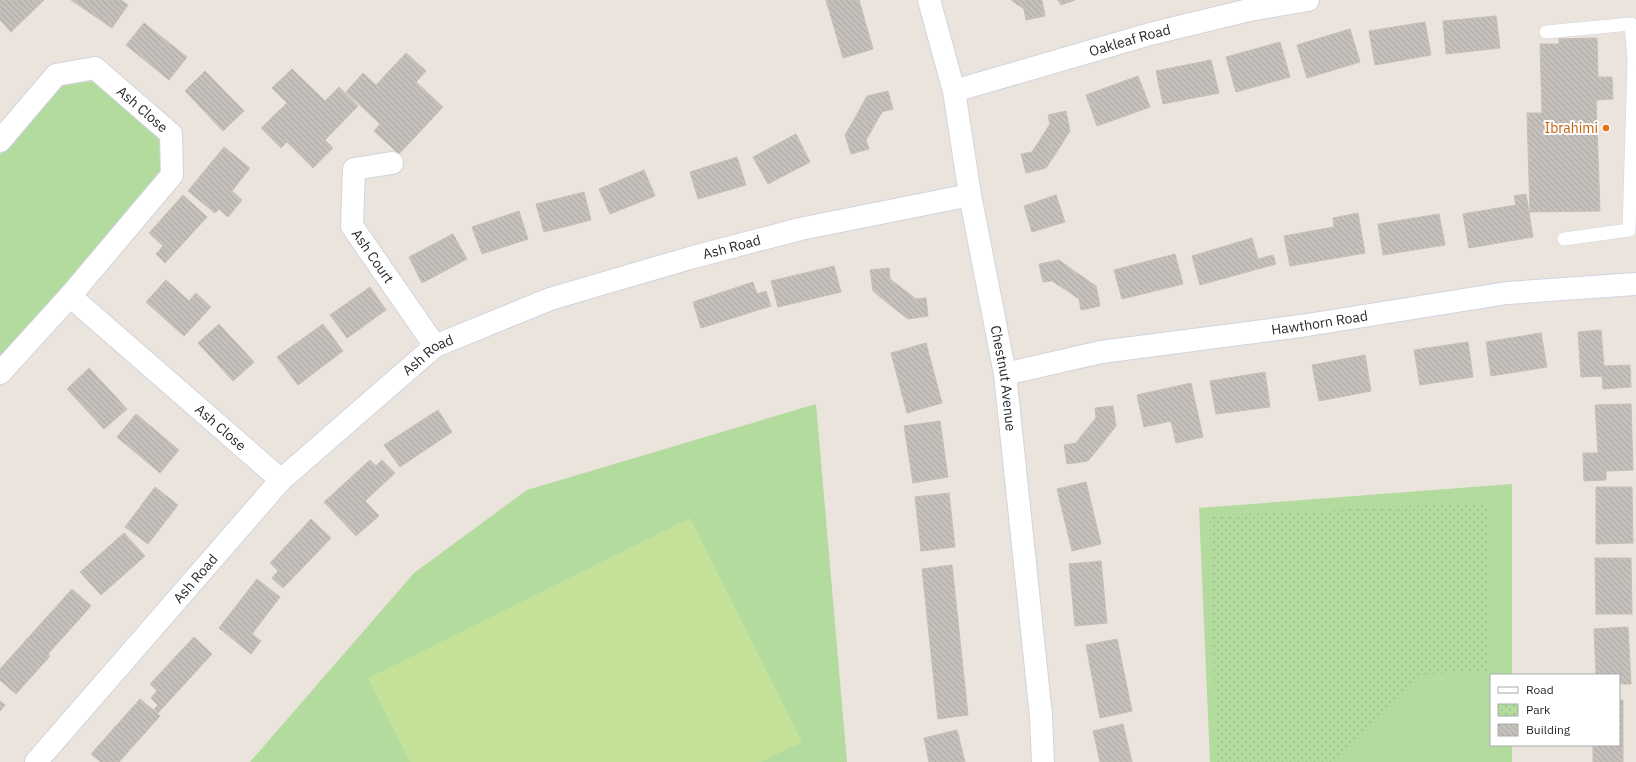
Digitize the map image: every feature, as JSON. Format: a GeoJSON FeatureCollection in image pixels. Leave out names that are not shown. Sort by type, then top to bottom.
{"type":"FeatureCollection","features":[{"type":"Feature","properties":{"kind":"street","name":"Chestnut Avenue"},"geometry":{"type":"LineString","coordinates":[[929,0],[954,91],[970,194],[1006,374],[1041,716],[1043,762]]}},
{"type":"Feature","properties":{"kind":"street","name":"Oakleaf Road"},"geometry":{"type":"LineString","coordinates":[[954,91],[1150,34],[1248,10],[1308,0]]}},
{"type":"Feature","properties":{"kind":"street","name":"Ash Close"},"geometry":{"type":"LineString","coordinates":[[0,141],[56,75],[96,68],[171,134],[172,175],[70,296],[0,373]]}},
{"type":"Feature","properties":{"kind":"street","name":"Ash Court"},"geometry":{"type":"LineString","coordinates":[[392,163],[354,169],[352,226],[435,346]]}},
{"type":"Feature","properties":{"kind":"street","name":"Ash Road"},"geometry":{"type":"LineString","coordinates":[[36,762],[281,480],[435,346],[550,299],[690,258],[800,229],[970,194]]}},
{"type":"Feature","properties":{"kind":"street","name":"Hawthorn Road"},"geometry":{"type":"LineString","coordinates":[[1006,374],[1101,352],[1301,326],[1507,293],[1636,284]]}},
{"type":"Feature","properties":{"kind":"street","name":"Ash Close"},"geometry":{"type":"LineString","coordinates":[[70,296],[281,480]]}},
{"type":"Feature","properties":{"kind":"lane"},"geometry":{"type":"LineString","coordinates":[[1546,32],[1631,24],[1635,58],[1629,230],[1564,239]]}},
{"type":"Feature","properties":{"kind":"green space"},"geometry":{"type":"Polygon","coordinates":[[[95,81],[162,141],[162,172],[70,283],[0,360],[0,155],[61,85],[95,81]]]}},
{"type":"Feature","properties":{"kind":"green space"},"geometry":{"type":"Polygon","coordinates":[[[816,404],[847,762],[250,762],[414,573],[527,490],[816,404]]]}},
{"type":"Feature","properties":{"kind":"green space"},"geometry":{"type":"Polygon","coordinates":[[[1512,484],[1512,674],[1490,674],[1490,746],[1512,746],[1512,762],[1210,762],[1199,508],[1512,484]]]}},
{"type":"Feature","properties":{"kind":"green space"},"geometry":{"type":"Polygon","coordinates":[[[1487,502],[1488,672],[1421,675],[1332,762],[1216,762],[1210,516],[1487,502]]]}},
{"type":"Feature","properties":{"kind":"green space"},"geometry":{"type":"Polygon","coordinates":[[[690,518],[802,742],[761,762],[410,762],[368,678],[690,518]]]}},
{"type":"Feature","properties":{"kind":"building"},"geometry":{"type":"Polygon","coordinates":[[[0,0],[44,0],[11,32],[0,20],[0,0]]]}},
{"type":"Feature","properties":{"kind":"building"},"geometry":{"type":"Polygon","coordinates":[[[71,0],[121,0],[128,5],[112,28],[71,0]]]}},
{"type":"Feature","properties":{"kind":"building"},"geometry":{"type":"Polygon","coordinates":[[[826,0],[859,0],[873,49],[843,58],[826,0]]]}},
{"type":"Feature","properties":{"kind":"building"},"geometry":{"type":"Polygon","coordinates":[[[1011,0],[1042,0],[1045,16],[1026,20],[1024,9],[1011,0]]]}},
{"type":"Feature","properties":{"kind":"building"},"geometry":{"type":"Polygon","coordinates":[[[1058,0],[1075,0],[1061,5],[1058,0]]]}},
{"type":"Feature","properties":{"kind":"building"},"geometry":{"type":"Polygon","coordinates":[[[1496,16],[1500,48],[1446,54],[1443,21],[1496,16]]]}},
{"type":"Feature","properties":{"kind":"building"},"geometry":{"type":"Polygon","coordinates":[[[1425,22],[1431,55],[1375,65],[1369,31],[1425,22]]]}},
{"type":"Feature","properties":{"kind":"building"},"geometry":{"type":"Polygon","coordinates":[[[144,23],[187,57],[169,80],[126,45],[144,23]]]}},
{"type":"Feature","properties":{"kind":"building"},"geometry":{"type":"Polygon","coordinates":[[[1350,29],[1360,62],[1307,78],[1297,45],[1350,29]]]}},
{"type":"Feature","properties":{"kind":"building"},"geometry":{"type":"Polygon","coordinates":[[[1597,38],[1598,77],[1612,77],[1613,99],[1596,100],[1600,211],[1530,212],[1527,113],[1542,113],[1540,44],[1559,44],[1559,39],[1597,38]]]}},
{"type":"Feature","properties":{"kind":"building"},"geometry":{"type":"Polygon","coordinates":[[[1280,42],[1290,77],[1236,92],[1226,57],[1280,42]]]}},
{"type":"Feature","properties":{"kind":"building"},"geometry":{"type":"Polygon","coordinates":[[[406,53],[426,71],[416,82],[443,107],[399,154],[374,131],[380,124],[346,92],[363,73],[376,85],[406,53]]]}},
{"type":"Feature","properties":{"kind":"building"},"geometry":{"type":"Polygon","coordinates":[[[1211,60],[1219,93],[1163,104],[1156,71],[1211,60]]]}},
{"type":"Feature","properties":{"kind":"building"},"geometry":{"type":"Polygon","coordinates":[[[292,69],[325,101],[339,87],[358,106],[325,140],[333,148],[313,168],[287,142],[281,148],[261,128],[287,103],[272,88],[292,69]]]}},
{"type":"Feature","properties":{"kind":"building"},"geometry":{"type":"Polygon","coordinates":[[[205,71],[244,111],[223,131],[185,91],[205,71]]]}},
{"type":"Feature","properties":{"kind":"building"},"geometry":{"type":"Polygon","coordinates":[[[1138,76],[1150,107],[1097,126],[1086,95],[1138,76]]]}},
{"type":"Feature","properties":{"kind":"building"},"geometry":{"type":"Polygon","coordinates":[[[888,91],[893,109],[882,112],[874,126],[856,116],[867,96],[888,91]]]}},
{"type":"Feature","properties":{"kind":"building"},"geometry":{"type":"Polygon","coordinates":[[[1066,111],[1070,131],[1058,150],[1041,138],[1050,124],[1048,115],[1066,111]]]}},
{"type":"Feature","properties":{"kind":"building"},"geometry":{"type":"Polygon","coordinates":[[[856,116],[874,126],[866,140],[869,149],[851,154],[845,135],[856,116]]]}},
{"type":"Feature","properties":{"kind":"building"},"geometry":{"type":"Polygon","coordinates":[[[796,134],[810,162],[768,184],[753,157],[796,134]]]}},
{"type":"Feature","properties":{"kind":"building"},"geometry":{"type":"Polygon","coordinates":[[[1041,138],[1058,150],[1046,168],[1026,173],[1021,154],[1032,152],[1041,138]]]}},
{"type":"Feature","properties":{"kind":"building"},"geometry":{"type":"Polygon","coordinates":[[[224,147],[250,168],[232,191],[242,200],[228,217],[219,209],[215,213],[188,191],[224,147]]]}},
{"type":"Feature","properties":{"kind":"building"},"geometry":{"type":"Polygon","coordinates":[[[737,157],[746,185],[698,199],[690,172],[737,157]]]}},
{"type":"Feature","properties":{"kind":"building"},"geometry":{"type":"Polygon","coordinates":[[[644,170],[655,196],[610,214],[599,189],[644,170]]]}},
{"type":"Feature","properties":{"kind":"building"},"geometry":{"type":"Polygon","coordinates":[[[584,192],[591,220],[544,232],[536,204],[584,192]]]}},
{"type":"Feature","properties":{"kind":"building"},"geometry":{"type":"Polygon","coordinates":[[[1526,194],[1533,237],[1469,248],[1463,214],[1516,205],[1514,196],[1526,194]]]}},
{"type":"Feature","properties":{"kind":"building"},"geometry":{"type":"Polygon","coordinates":[[[183,195],[207,217],[165,263],[156,254],[163,246],[149,233],[183,195]]]}},
{"type":"Feature","properties":{"kind":"building"},"geometry":{"type":"Polygon","coordinates":[[[1056,195],[1065,222],[1032,232],[1024,206],[1056,195]]]}},
{"type":"Feature","properties":{"kind":"building"},"geometry":{"type":"Polygon","coordinates":[[[519,211],[528,239],[482,254],[472,227],[519,211]]]}},
{"type":"Feature","properties":{"kind":"building"},"geometry":{"type":"Polygon","coordinates":[[[1358,213],[1365,253],[1290,266],[1284,236],[1334,227],[1333,218],[1358,213]]]}},
{"type":"Feature","properties":{"kind":"building"},"geometry":{"type":"Polygon","coordinates":[[[1439,214],[1445,245],[1383,255],[1378,224],[1439,214]]]}},
{"type":"Feature","properties":{"kind":"building"},"geometry":{"type":"Polygon","coordinates":[[[453,234],[467,259],[422,283],[409,257],[453,234]]]}},
{"type":"Feature","properties":{"kind":"building"},"geometry":{"type":"Polygon","coordinates":[[[1252,238],[1258,259],[1273,255],[1276,264],[1200,285],[1192,256],[1252,238]]]}},
{"type":"Feature","properties":{"kind":"building"},"geometry":{"type":"Polygon","coordinates":[[[1175,254],[1183,284],[1122,299],[1114,270],[1175,254]]]}},
{"type":"Feature","properties":{"kind":"building"},"geometry":{"type":"Polygon","coordinates":[[[1059,260],[1077,273],[1066,290],[1052,281],[1043,282],[1039,264],[1059,260]]]}},
{"type":"Feature","properties":{"kind":"building"},"geometry":{"type":"Polygon","coordinates":[[[834,266],[841,292],[778,307],[771,281],[834,266]]]}},
{"type":"Feature","properties":{"kind":"building"},"geometry":{"type":"Polygon","coordinates":[[[889,268],[890,279],[903,289],[890,305],[873,291],[870,270],[889,268]]]}},
{"type":"Feature","properties":{"kind":"building"},"geometry":{"type":"Polygon","coordinates":[[[1077,273],[1096,286],[1100,306],[1081,310],[1079,299],[1066,290],[1077,273]]]}},
{"type":"Feature","properties":{"kind":"building"},"geometry":{"type":"Polygon","coordinates":[[[166,280],[189,301],[196,293],[211,307],[184,336],[146,302],[166,280]]]}},
{"type":"Feature","properties":{"kind":"building"},"geometry":{"type":"Polygon","coordinates":[[[753,282],[757,294],[766,291],[771,306],[701,328],[693,302],[753,282]]]}},
{"type":"Feature","properties":{"kind":"building"},"geometry":{"type":"Polygon","coordinates":[[[370,287],[386,310],[347,338],[330,315],[370,287]]]}},
{"type":"Feature","properties":{"kind":"building"},"geometry":{"type":"Polygon","coordinates":[[[903,289],[916,299],[926,298],[928,316],[908,319],[890,305],[903,289]]]}},
{"type":"Feature","properties":{"kind":"building"},"geometry":{"type":"Polygon","coordinates":[[[219,324],[254,362],[233,381],[198,343],[219,324]]]}},
{"type":"Feature","properties":{"kind":"building"},"geometry":{"type":"Polygon","coordinates":[[[323,324],[343,351],[298,385],[277,357],[323,324]]]}},
{"type":"Feature","properties":{"kind":"building"},"geometry":{"type":"Polygon","coordinates":[[[1601,330],[1604,366],[1630,365],[1631,387],[1603,389],[1602,376],[1581,377],[1578,332],[1601,330]]]}},
{"type":"Feature","properties":{"kind":"building"},"geometry":{"type":"Polygon","coordinates":[[[1541,333],[1547,367],[1491,376],[1486,342],[1541,333]]]}},
{"type":"Feature","properties":{"kind":"building"},"geometry":{"type":"Polygon","coordinates":[[[1468,342],[1473,377],[1420,385],[1414,350],[1468,342]]]}},
{"type":"Feature","properties":{"kind":"building"},"geometry":{"type":"Polygon","coordinates":[[[926,343],[942,403],[907,413],[891,353],[926,343]]]}},
{"type":"Feature","properties":{"kind":"building"},"geometry":{"type":"Polygon","coordinates":[[[1365,355],[1371,391],[1319,401],[1312,365],[1365,355]]]}},
{"type":"Feature","properties":{"kind":"building"},"geometry":{"type":"Polygon","coordinates":[[[89,368],[127,409],[104,429],[67,389],[89,368]]]}},
{"type":"Feature","properties":{"kind":"building"},"geometry":{"type":"Polygon","coordinates":[[[1265,372],[1270,407],[1216,414],[1210,381],[1265,372]]]}},
{"type":"Feature","properties":{"kind":"building"},"geometry":{"type":"Polygon","coordinates":[[[1191,383],[1203,437],[1176,443],[1171,421],[1144,427],[1137,395],[1191,383]]]}},
{"type":"Feature","properties":{"kind":"building"},"geometry":{"type":"Polygon","coordinates":[[[1631,404],[1633,470],[1606,471],[1606,480],[1584,481],[1583,453],[1598,453],[1595,405],[1631,404]]]}},
{"type":"Feature","properties":{"kind":"building"},"geometry":{"type":"Polygon","coordinates":[[[1113,406],[1116,426],[1102,444],[1085,431],[1096,418],[1095,408],[1113,406]]]}},
{"type":"Feature","properties":{"kind":"building"},"geometry":{"type":"Polygon","coordinates":[[[438,410],[452,432],[400,467],[384,445],[438,410]]]}},
{"type":"Feature","properties":{"kind":"building"},"geometry":{"type":"Polygon","coordinates":[[[136,414],[179,450],[160,473],[117,437],[136,414]]]}},
{"type":"Feature","properties":{"kind":"building"},"geometry":{"type":"Polygon","coordinates":[[[940,421],[948,477],[913,483],[904,426],[940,421]]]}},
{"type":"Feature","properties":{"kind":"building"},"geometry":{"type":"Polygon","coordinates":[[[1085,431],[1102,444],[1088,461],[1067,464],[1064,445],[1076,443],[1085,431]]]}},
{"type":"Feature","properties":{"kind":"building"},"geometry":{"type":"Polygon","coordinates":[[[370,460],[376,466],[382,460],[395,473],[365,501],[379,516],[356,536],[324,502],[370,460]]]}},
{"type":"Feature","properties":{"kind":"building"},"geometry":{"type":"Polygon","coordinates":[[[1086,482],[1101,544],[1072,551],[1057,489],[1086,482]]]}},
{"type":"Feature","properties":{"kind":"building"},"geometry":{"type":"Polygon","coordinates":[[[155,487],[178,505],[148,544],[125,527],[155,487]]]}},
{"type":"Feature","properties":{"kind":"building"},"geometry":{"type":"Polygon","coordinates":[[[1596,487],[1632,487],[1633,543],[1596,544],[1596,487]]]}},
{"type":"Feature","properties":{"kind":"building"},"geometry":{"type":"Polygon","coordinates":[[[949,493],[955,547],[921,551],[915,497],[949,493]]]}},
{"type":"Feature","properties":{"kind":"building"},"geometry":{"type":"Polygon","coordinates":[[[311,519],[331,538],[283,588],[272,578],[278,571],[270,563],[311,519]]]}},
{"type":"Feature","properties":{"kind":"building"},"geometry":{"type":"Polygon","coordinates":[[[124,533],[145,556],[101,595],[80,572],[124,533]]]}},
{"type":"Feature","properties":{"kind":"building"},"geometry":{"type":"Polygon","coordinates":[[[1595,558],[1631,558],[1632,614],[1596,614],[1595,558]]]}},
{"type":"Feature","properties":{"kind":"building"},"geometry":{"type":"Polygon","coordinates":[[[1101,561],[1107,623],[1075,626],[1069,564],[1101,561]]]}},
{"type":"Feature","properties":{"kind":"building"},"geometry":{"type":"Polygon","coordinates":[[[952,565],[968,715],[938,719],[922,569],[952,565]]]}},
{"type":"Feature","properties":{"kind":"building"},"geometry":{"type":"Polygon","coordinates":[[[257,579],[280,597],[252,634],[261,641],[251,654],[219,628],[257,579]]]}},
{"type":"Feature","properties":{"kind":"building"},"geometry":{"type":"Polygon","coordinates":[[[72,589],[91,606],[48,654],[50,656],[16,694],[0,680],[0,669],[72,589]]]}},
{"type":"Feature","properties":{"kind":"building"},"geometry":{"type":"Polygon","coordinates":[[[1628,627],[1631,684],[1620,684],[1620,674],[1596,674],[1594,629],[1628,627]]]}},
{"type":"Feature","properties":{"kind":"building"},"geometry":{"type":"Polygon","coordinates":[[[194,637],[212,654],[158,713],[154,709],[158,705],[151,698],[157,691],[150,684],[194,637]]]}},
{"type":"Feature","properties":{"kind":"building"},"geometry":{"type":"Polygon","coordinates":[[[1117,639],[1132,711],[1100,718],[1086,645],[1117,639]]]}},
{"type":"Feature","properties":{"kind":"building"},"geometry":{"type":"Polygon","coordinates":[[[140,699],[160,716],[119,762],[101,762],[91,754],[140,699]]]}},
{"type":"Feature","properties":{"kind":"building"},"geometry":{"type":"Polygon","coordinates":[[[1620,700],[1623,700],[1623,762],[1593,762],[1593,746],[1620,746],[1620,700]]]}},
{"type":"Feature","properties":{"kind":"building"},"geometry":{"type":"Polygon","coordinates":[[[0,701],[5,705],[0,711],[0,701]]]}},
{"type":"Feature","properties":{"kind":"building"},"geometry":{"type":"Polygon","coordinates":[[[1123,724],[1132,762],[1100,762],[1093,731],[1123,724]]]}},
{"type":"Feature","properties":{"kind":"building"},"geometry":{"type":"Polygon","coordinates":[[[957,730],[965,762],[929,762],[924,738],[957,730]]]}},
{"type":"Feature","properties":{"kind":"place","name":"Ibrahimi"},"geometry":{"type":"Point","coordinates":[1606,128]}}]}
